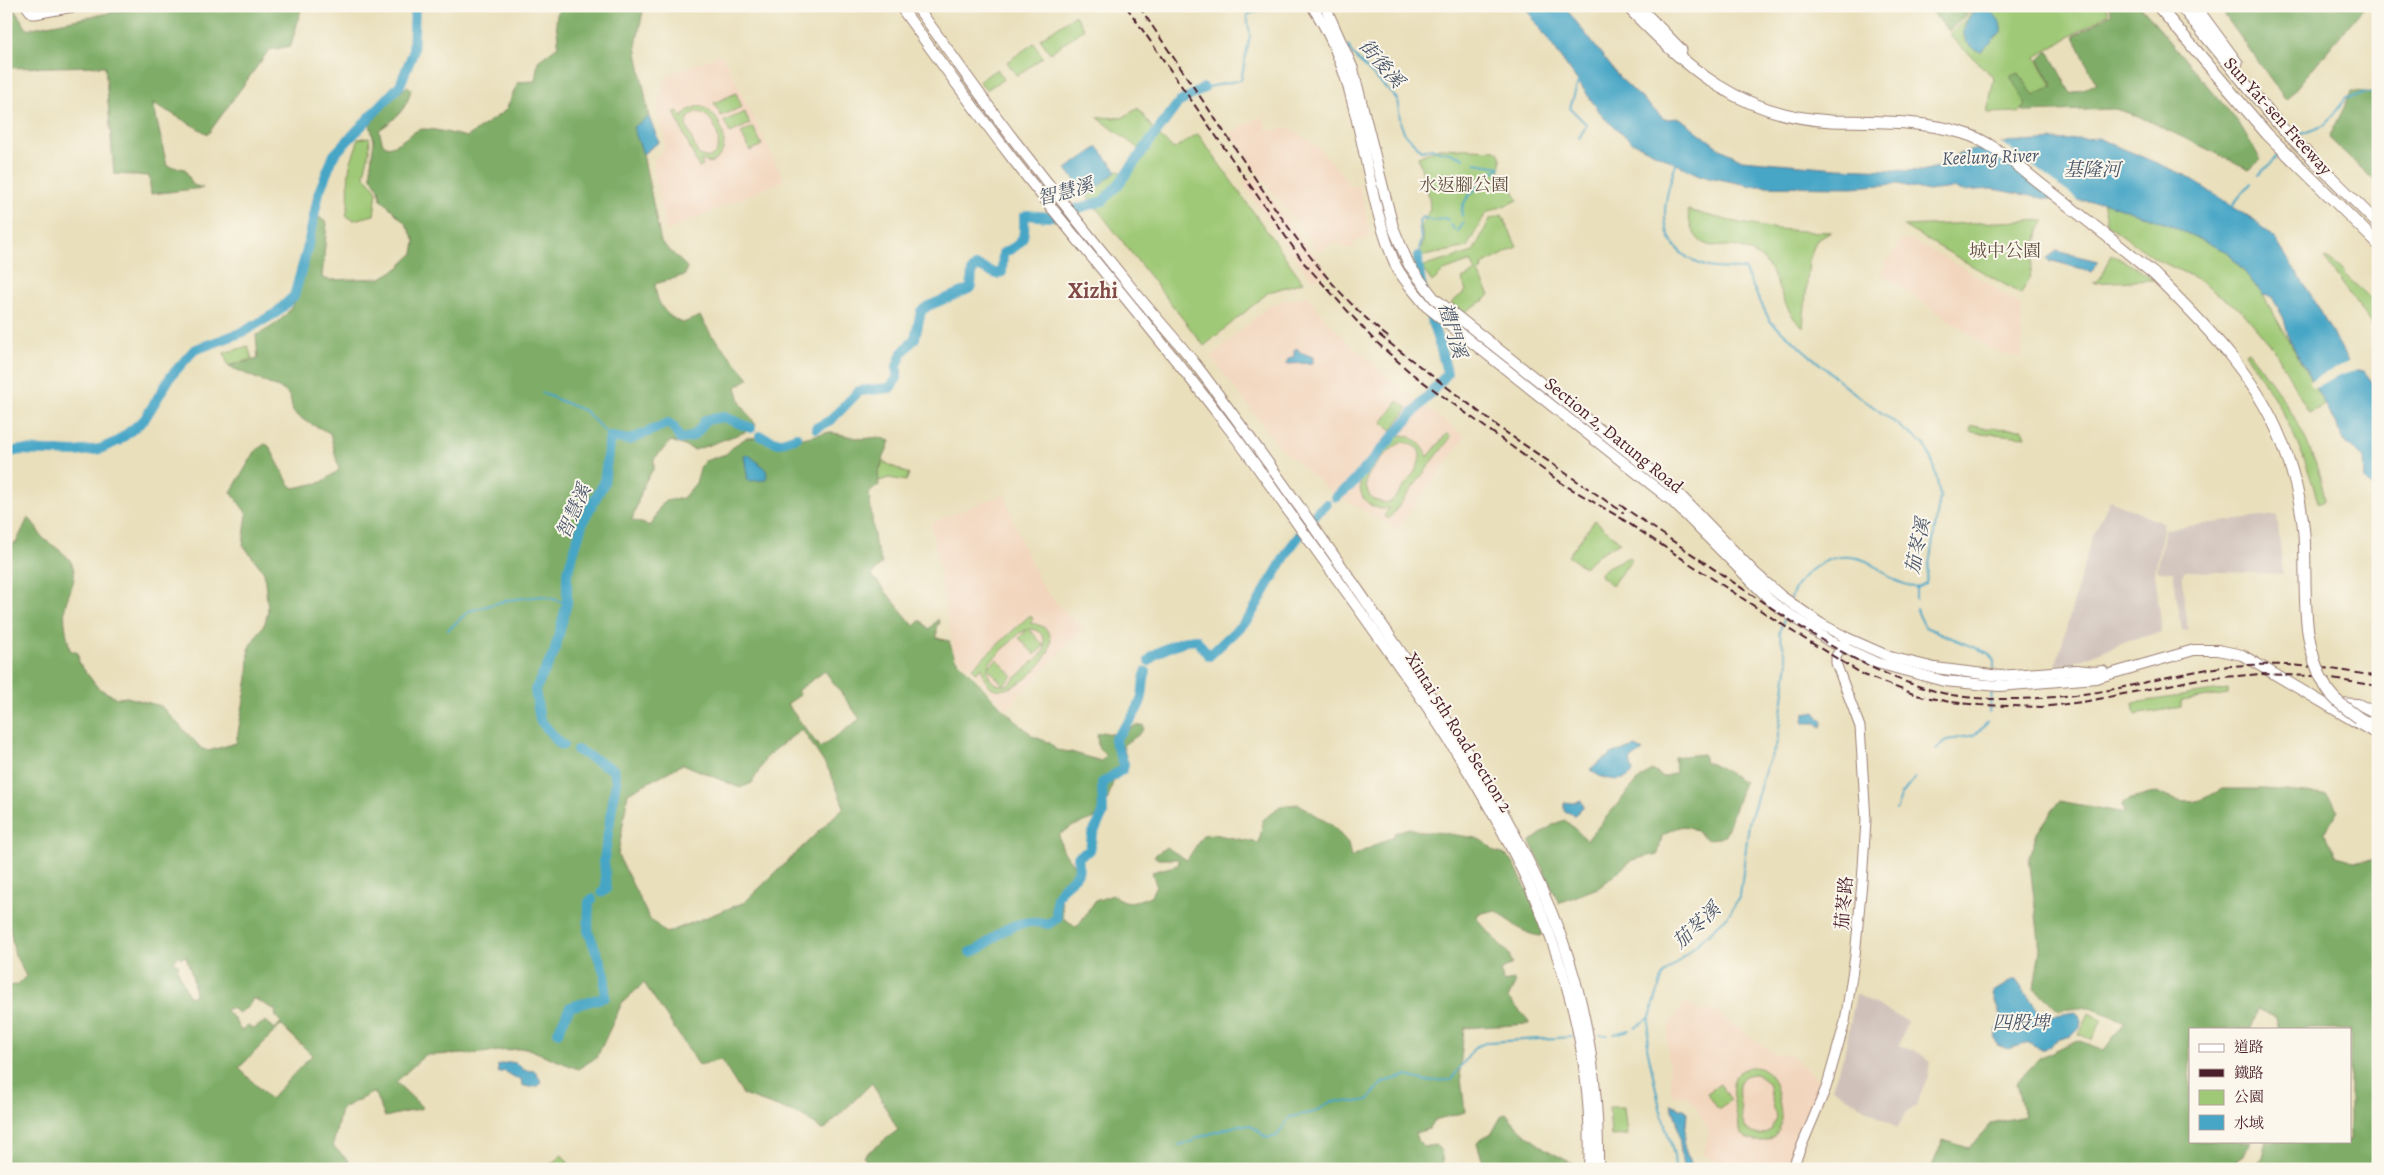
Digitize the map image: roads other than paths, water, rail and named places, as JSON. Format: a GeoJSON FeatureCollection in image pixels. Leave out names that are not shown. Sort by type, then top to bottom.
{"type":"FeatureCollection","features":[{"type":"Feature","properties":{"kind":"highway"},"geometry":{"type":"LineString","coordinates":[[1626,6],[1674,54],[1700,75],[1732,96],[1766,110],[1808,119],[1918,124],[1963,133],[1976,138],[2008,158],[2154,274],[2220,342],[2258,395],[2275,426],[2286,452],[2300,506],[2304,532],[2307,623],[2312,655],[2326,688],[2340,703],[2359,718],[2378,728]]}},
{"type":"Feature","properties":{"kind":"highway"},"geometry":{"type":"LineString","coordinates":[[1638,6],[1696,63],[1718,80],[1757,100],[1801,112],[1926,119],[1972,131],[2006,151],[2156,271],[2223,342],[2272,413],[2294,465],[2304,508],[2308,539],[2310,608],[2316,655],[2329,685],[2350,706],[2378,723]]}},
{"type":"Feature","properties":{"kind":"highway","name":"Sun Yat-sen Freeway"},"geometry":{"type":"LineString","coordinates":[[2158,6],[2267,134],[2378,244]]}},
{"type":"Feature","properties":{"kind":"highway","name":"Sun Yat-sen Freeway"},"geometry":{"type":"LineString","coordinates":[[2181,6],[2280,126],[2378,224]]}},
{"type":"Feature","properties":{"kind":"highway"},"geometry":{"type":"LineString","coordinates":[[2195,6],[2264,99],[2280,126]]}},
{"type":"Feature","properties":{"kind":"main road","name":"Xintai 5th Road Section 2"},"geometry":{"type":"LineString","coordinates":[[900,6],[1014,160],[1227,426],[1415,687],[1504,836],[1536,897],[1561,962],[1579,1034],[1591,1125],[1589,1169]]}},
{"type":"Feature","properties":{"kind":"main road","name":"Xintai 5th Road Section 2"},"geometry":{"type":"LineString","coordinates":[[916,6],[988,106],[1084,228],[1194,362],[1310,521],[1423,684],[1485,782],[1516,840],[1560,936],[1582,1007],[1597,1099],[1598,1169]]}},
{"type":"Feature","properties":{"kind":"main road","name":"Section 2, Datung Road"},"geometry":{"type":"LineString","coordinates":[[1312,6],[1328,10],[1375,178],[1409,266],[1419,280],[1434,298],[1672,487],[1755,573],[1778,600]]}},
{"type":"Feature","properties":{"kind":"main road","name":"Section 2, Datung Road"},"geometry":{"type":"LineString","coordinates":[[1375,178],[1383,231],[1397,268],[1426,306],[1671,500],[1790,609],[1821,624],[1844,642],[1877,663],[1944,680],[1999,686],[2076,675]]}},
{"type":"Feature","properties":{"kind":"main road"},"geometry":{"type":"LineString","coordinates":[[1426,306],[1434,298]]}},
{"type":"Feature","properties":{"kind":"main road"},"geometry":{"type":"LineString","coordinates":[[2076,675],[2096,672],[2195,645],[2220,646],[2242,650],[2256,656],[2302,688],[2332,703],[2358,704],[2378,714]]}},
{"type":"Feature","properties":{"kind":"main road"},"geometry":{"type":"LineString","coordinates":[[2076,675],[2096,678],[2194,650],[2218,650],[2242,655],[2255,661],[2301,691],[2378,735]]}},
{"type":"Feature","properties":{"kind":"street"},"geometry":{"type":"LineString","coordinates":[[26,6],[32,14],[35,14],[79,6]]}},
{"type":"Feature","properties":{"kind":"street","name":"茄苳路"},"geometry":{"type":"LineString","coordinates":[[1792,1169],[1833,1067],[1845,1022],[1856,956],[1866,820],[1860,727],[1836,663],[1836,656],[1844,642]]}},
{"type":"Feature","properties":{"kind":"water","name":"基隆河"},"geometry":{"type":"Polygon","coordinates":[[[1524,6],[1564,6],[1620,78],[1664,119],[1680,118],[1719,148],[1742,160],[1837,168],[1921,171],[1937,167],[1956,155],[1999,143],[2098,138],[2185,175],[2256,222],[2275,239],[2315,301],[2352,369],[2364,371],[2373,383],[2378,395],[2378,494],[2365,480],[2364,457],[2346,444],[2289,339],[2284,319],[2272,297],[2263,295],[2229,253],[2167,224],[2103,202],[2048,199],[1992,189],[1963,191],[1954,188],[1928,191],[1898,184],[1852,187],[1752,186],[1699,175],[1632,142],[1604,118],[1524,6]]]}},
{"type":"Feature","properties":{"kind":"water"},"geometry":{"type":"Polygon","coordinates":[[[1978,9],[1992,13],[1998,19],[2001,27],[2001,32],[1981,52],[1968,44],[1964,32],[1968,20],[1978,9]]]}},
{"type":"Feature","properties":{"kind":"water"},"geometry":{"type":"Polygon","coordinates":[[[649,117],[659,142],[643,154],[633,127],[649,117]]]}},
{"type":"Feature","properties":{"kind":"water"},"geometry":{"type":"Polygon","coordinates":[[[1098,147],[1117,171],[1087,196],[1066,169],[1098,147]]]}},
{"type":"Feature","properties":{"kind":"water"},"geometry":{"type":"Polygon","coordinates":[[[2057,251],[2098,261],[2092,272],[2053,261],[2050,262],[2047,258],[2057,251]]]}},
{"type":"Feature","properties":{"kind":"water"},"geometry":{"type":"Polygon","coordinates":[[[1297,348],[1300,352],[1313,357],[1313,363],[1286,364],[1288,359],[1294,356],[1294,350],[1297,348]]]}},
{"type":"Feature","properties":{"kind":"water"},"geometry":{"type":"Polygon","coordinates":[[[744,455],[749,455],[766,469],[767,476],[765,480],[748,481],[744,455]]]}},
{"type":"Feature","properties":{"kind":"water"},"geometry":{"type":"Polygon","coordinates":[[[1815,712],[1823,722],[1821,727],[1816,723],[1805,723],[1803,721],[1804,714],[1815,712]]]}},
{"type":"Feature","properties":{"kind":"water"},"geometry":{"type":"Polygon","coordinates":[[[1636,747],[1643,751],[1630,760],[1633,772],[1624,779],[1612,780],[1605,778],[1590,769],[1613,753],[1636,747]]]}},
{"type":"Feature","properties":{"kind":"water"},"geometry":{"type":"Polygon","coordinates":[[[1581,800],[1584,806],[1575,815],[1564,811],[1564,802],[1574,803],[1581,800]]]}},
{"type":"Feature","properties":{"kind":"water","name":"四股埤"},"geometry":{"type":"Polygon","coordinates":[[[2016,980],[2043,1017],[2075,1012],[2079,1015],[2081,1021],[2080,1027],[2071,1036],[2057,1040],[2044,1049],[2029,1043],[2008,1049],[1997,1045],[1995,1038],[2000,1016],[1993,992],[2016,980]]]}},
{"type":"Feature","properties":{"kind":"water"},"geometry":{"type":"Polygon","coordinates":[[[510,1062],[516,1063],[524,1070],[535,1071],[542,1083],[535,1087],[528,1087],[522,1085],[521,1079],[504,1071],[498,1072],[498,1065],[510,1062]]]}},
{"type":"Feature","properties":{"kind":"water"},"geometry":{"type":"Polygon","coordinates":[[[1671,1104],[1686,1110],[1684,1146],[1690,1163],[1689,1169],[1683,1169],[1677,1121],[1671,1104]]]}},
{"type":"Feature","properties":{"kind":"waterway"},"geometry":{"type":"LineString","coordinates":[[6,453],[20,450],[75,452],[100,449],[118,441],[144,420],[171,376],[194,350],[243,332],[276,313],[294,296],[307,250],[319,192],[334,155],[400,85],[413,53],[415,6]]}},
{"type":"Feature","properties":{"kind":"waterway","name":"智慧溪"},"geometry":{"type":"LineString","coordinates":[[1204,88],[1241,80],[1250,35],[1247,15],[1268,6]]}},
{"type":"Feature","properties":{"kind":"waterway","name":"街後溪"},"geometry":{"type":"LineString","coordinates":[[1348,45],[1352,54],[1397,99],[1401,125],[1405,134],[1422,151],[1432,148],[1464,158]]}},
{"type":"Feature","properties":{"kind":"waterway","name":"禮門溪"},"geometry":{"type":"LineString","coordinates":[[1579,79],[1570,108],[1587,125],[1579,138]]}},
{"type":"Feature","properties":{"kind":"waterway","name":"智慧溪"},"geometry":{"type":"LineString","coordinates":[[1180,102],[1204,88]]}},
{"type":"Feature","properties":{"kind":"waterway"},"geometry":{"type":"LineString","coordinates":[[2296,136],[2325,125],[2347,97],[2378,91]]}},
{"type":"Feature","properties":{"kind":"waterway","name":"智慧溪"},"geometry":{"type":"LineString","coordinates":[[816,428],[831,420],[859,391],[890,388],[897,378],[897,366],[902,353],[915,338],[921,311],[928,306],[971,288],[972,271],[977,266],[997,274],[1002,272],[1003,253],[1015,247],[1022,240],[1024,217],[1028,215],[1048,217],[1103,201],[1118,185],[1176,106]]}},
{"type":"Feature","properties":{"kind":"waterway"},"geometry":{"type":"LineString","coordinates":[[2259,175],[2281,152]]}},
{"type":"Feature","properties":{"kind":"waterway","name":"茄苳溪"},"geometry":{"type":"LineString","coordinates":[[1677,162],[1667,193],[1665,209],[1669,236],[1676,248],[1688,258],[1705,266],[1744,269],[1770,321],[1848,388],[1925,445],[1935,469],[1940,497],[1926,583],[1916,588],[1894,580],[1865,560],[1842,557],[1827,560],[1810,571],[1797,585],[1791,598]]}},
{"type":"Feature","properties":{"kind":"waterway"},"geometry":{"type":"LineString","coordinates":[[1475,163],[1500,167]]}},
{"type":"Feature","properties":{"kind":"waterway","name":"禮門溪"},"geometry":{"type":"LineString","coordinates":[[1491,174],[1500,167]]}},
{"type":"Feature","properties":{"kind":"waterway","name":"禮門溪"},"geometry":{"type":"LineString","coordinates":[[1462,216],[1463,205],[1466,200],[1487,178]]}},
{"type":"Feature","properties":{"kind":"waterway"},"geometry":{"type":"LineString","coordinates":[[2230,208],[2251,183]]}},
{"type":"Feature","properties":{"kind":"waterway","name":"禮門溪"},"geometry":{"type":"LineString","coordinates":[[1418,256],[1421,240],[1419,221],[1422,217],[1433,221],[1444,218],[1448,220]]}},
{"type":"Feature","properties":{"kind":"waterway","name":"禮門溪"},"geometry":{"type":"LineString","coordinates":[[1458,231],[1464,222]]}},
{"type":"Feature","properties":{"kind":"waterway","name":"禮門溪"},"geometry":{"type":"LineString","coordinates":[[1451,225],[1454,229]]}},
{"type":"Feature","properties":{"kind":"waterway","name":"禮門溪"},"geometry":{"type":"LineString","coordinates":[[1336,497],[1351,485],[1447,374],[1425,301],[1418,256]]}},
{"type":"Feature","properties":{"kind":"waterway"},"geometry":{"type":"LineString","coordinates":[[542,393],[585,411],[610,437]]}},
{"type":"Feature","properties":{"kind":"waterway","name":"智慧溪"},"geometry":{"type":"LineString","coordinates":[[563,745],[560,744],[540,720],[535,690],[554,653],[567,603],[567,574],[583,521],[604,483],[610,437],[630,440],[668,423],[673,426],[680,439],[696,434],[705,420],[724,417],[751,428]]}},
{"type":"Feature","properties":{"kind":"waterway","name":"智慧溪"},"geometry":{"type":"LineString","coordinates":[[760,436],[779,443],[797,437]]}},
{"type":"Feature","properties":{"kind":"waterway","name":"禮門溪"},"geometry":{"type":"LineString","coordinates":[[1149,661],[1152,657],[1170,647],[1196,639],[1209,656],[1249,618],[1290,548],[1318,511],[1327,504]]}},
{"type":"Feature","properties":{"kind":"waterway"},"geometry":{"type":"LineString","coordinates":[[1916,589],[1916,599]]}},
{"type":"Feature","properties":{"kind":"waterway"},"geometry":{"type":"LineString","coordinates":[[448,630],[469,611],[508,600],[542,596],[567,603]]}},
{"type":"Feature","properties":{"kind":"waterway"},"geometry":{"type":"LineString","coordinates":[[1916,609],[1925,627],[1988,653],[1994,660],[1994,668]]}},
{"type":"Feature","properties":{"kind":"waterway","name":"茄苳溪"},"geometry":{"type":"LineString","coordinates":[[1675,1169],[1674,1155],[1660,1108],[1647,1047],[1650,1017],[1663,975],[1727,917],[1740,896],[1749,823],[1766,768],[1777,743],[1788,662],[1779,632],[1785,617]]}},
{"type":"Feature","properties":{"kind":"waterway","name":"禮門溪"},"geometry":{"type":"LineString","coordinates":[[970,952],[981,947],[1008,928],[1028,922],[1048,924],[1057,918],[1057,897],[1065,885],[1077,874],[1079,870],[1078,857],[1090,850],[1092,835],[1103,814],[1102,783],[1123,769],[1124,764],[1114,740],[1139,706],[1146,672]]}},
{"type":"Feature","properties":{"kind":"waterway"},"geometry":{"type":"LineString","coordinates":[[1989,712],[1992,693]]}},
{"type":"Feature","properties":{"kind":"waterway"},"geometry":{"type":"LineString","coordinates":[[1936,749],[1947,740],[1975,735],[1988,722]]}},
{"type":"Feature","properties":{"kind":"waterway","name":"智慧溪"},"geometry":{"type":"LineString","coordinates":[[577,750],[614,770],[616,781],[604,860],[606,889],[602,892]]}},
{"type":"Feature","properties":{"kind":"waterway"},"geometry":{"type":"LineString","coordinates":[[1896,810],[1902,794],[1915,778]]}},
{"type":"Feature","properties":{"kind":"waterway","name":"智慧溪"},"geometry":{"type":"LineString","coordinates":[[558,1032],[570,1007],[605,997],[605,974],[588,931],[589,902],[592,899]]}},
{"type":"Feature","properties":{"kind":"waterway"},"geometry":{"type":"LineString","coordinates":[[1635,1028],[1649,1018]]}},
{"type":"Feature","properties":{"kind":"waterway"},"geometry":{"type":"LineString","coordinates":[[1614,1034],[1629,1030]]}},
{"type":"Feature","properties":{"kind":"waterway"},"geometry":{"type":"LineString","coordinates":[[1600,1035],[1608,1035]]}},
{"type":"Feature","properties":{"kind":"waterway"},"geometry":{"type":"LineString","coordinates":[[1179,1145],[1239,1125],[1250,1125],[1267,1138],[1277,1136],[1290,1117],[1315,1112],[1332,1101],[1357,1102],[1368,1100],[1383,1082],[1407,1076],[1426,1081],[1451,1080],[1475,1047],[1488,1042],[1573,1037]]}},
{"type":"Feature","properties":{"kind":"railway"},"geometry":{"type":"LineString","coordinates":[[1126,6],[1304,263],[1374,340],[1411,373],[1563,484],[1619,517],[1795,633],[1864,675],[1916,695],[1950,702],[2042,707],[2083,702],[2199,679],[2261,674],[2312,676],[2378,686]]}},
{"type":"Feature","properties":{"kind":"railway"},"geometry":{"type":"LineString","coordinates":[[1139,6],[1306,252],[1345,297],[1388,337]]}},
{"type":"Feature","properties":{"kind":"railway"},"geometry":{"type":"LineString","coordinates":[[1379,335],[1504,431],[1624,513]]}},
{"type":"Feature","properties":{"kind":"railway"},"geometry":{"type":"LineString","coordinates":[[1620,505],[1775,610],[1847,655],[1898,679],[1952,695],[2000,699],[2068,696],[2120,688],[2212,668],[2249,665],[2305,666],[2378,677]]}},
{"type":"Feature","properties":{"kind":"district","name":"Xizhi"},"geometry":{"type":"Point","coordinates":[1093,290]}},
{"type":"Feature","properties":{"kind":"water label","name":"Keelung River"},"geometry":{"type":"Point","coordinates":[1990,156]}},
{"type":"Feature","properties":{"kind":"park label","name":"水返腳公園"},"geometry":{"type":"Point","coordinates":[1464,185]}},
{"type":"Feature","properties":{"kind":"park label","name":"城中公園"},"geometry":{"type":"Point","coordinates":[2005,251]}}]}
